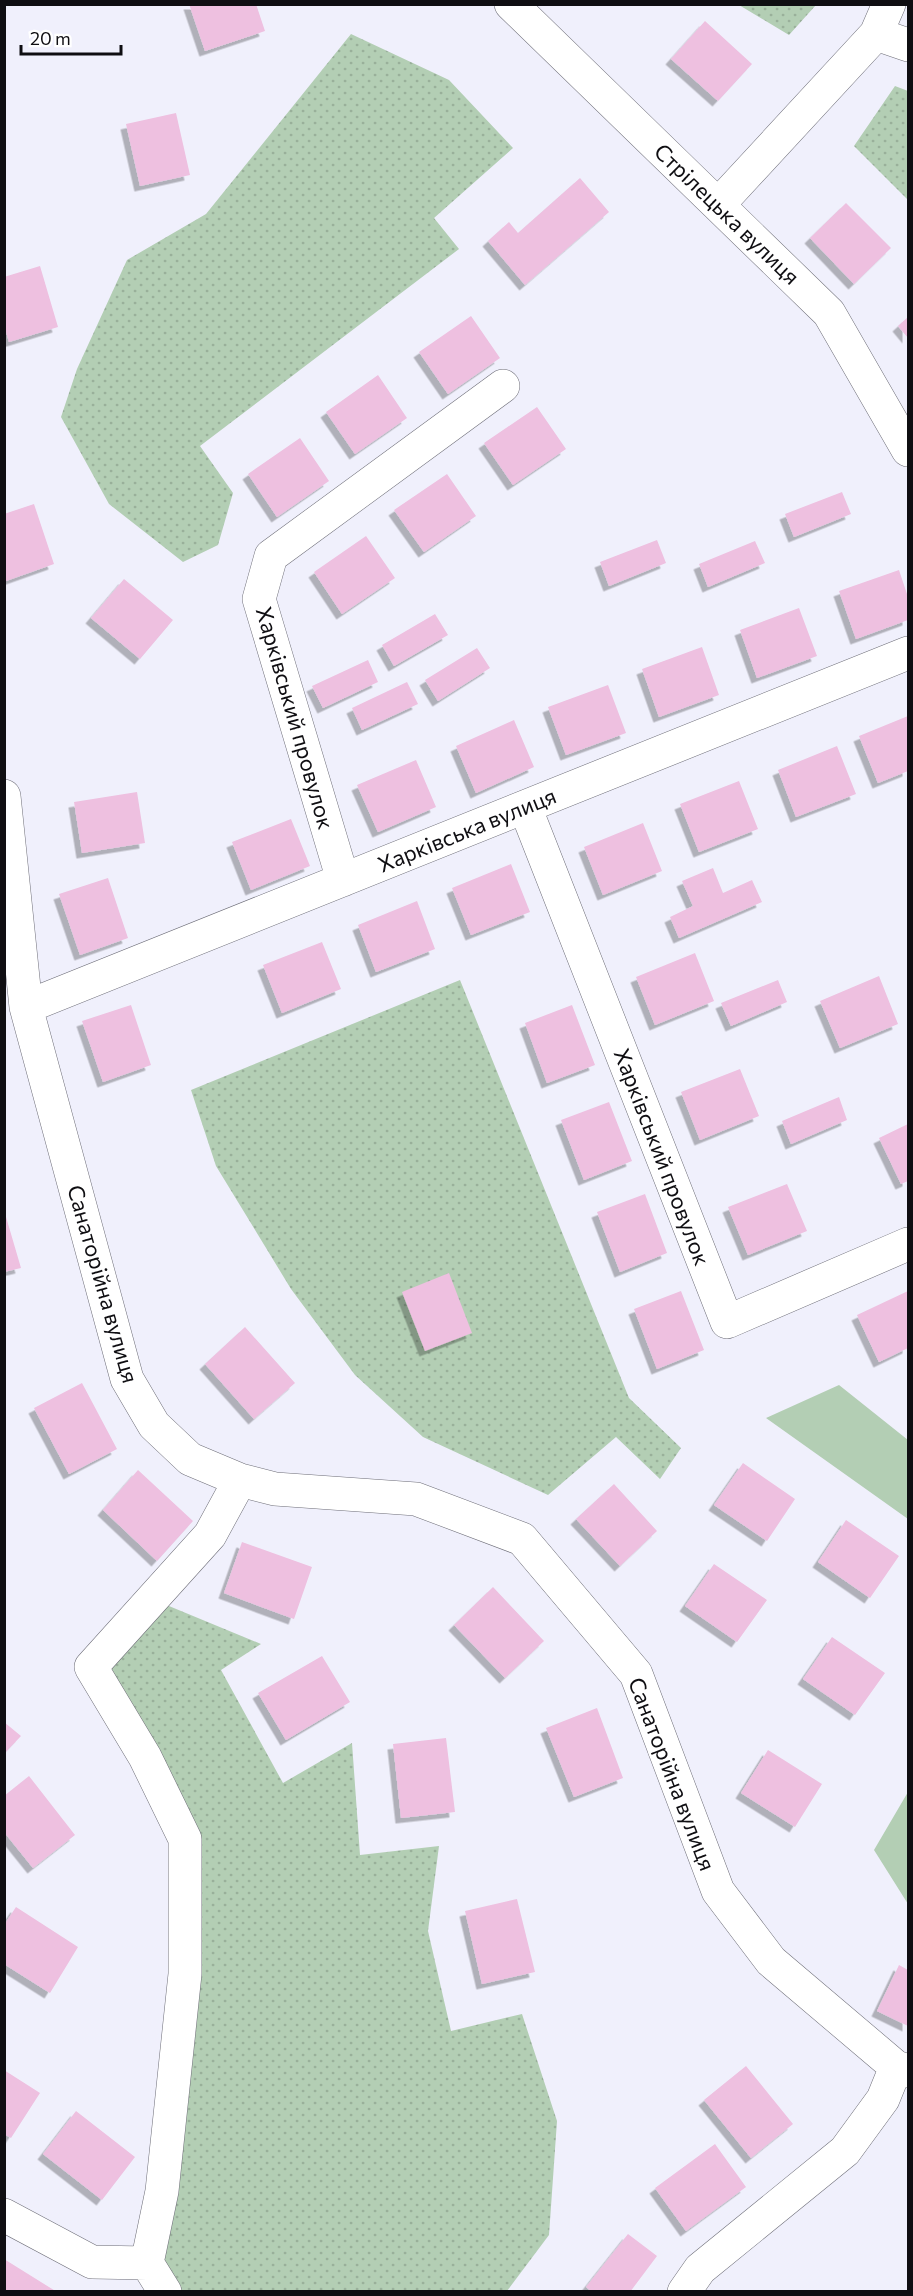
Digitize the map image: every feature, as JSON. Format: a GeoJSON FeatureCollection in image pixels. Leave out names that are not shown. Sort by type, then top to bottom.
{"type":"FeatureCollection","features":[{"type":"Feature","properties":{"kind":"street","name":"Стрілецька вулиця"},"geometry":{"type":"LineString","coordinates":[[511,4],[829,313],[909,450]]}},
{"type":"Feature","properties":{"kind":"street"},"geometry":{"type":"LineString","coordinates":[[718,206],[876,34],[889,4]]}},
{"type":"Feature","properties":{"kind":"street"},"geometry":{"type":"LineString","coordinates":[[876,34],[909,45]]}},
{"type":"Feature","properties":{"kind":"street","name":"Харківський провулок"},"geometry":{"type":"LineString","coordinates":[[343,880],[259,598],[271,556],[503,386]]}},
{"type":"Feature","properties":{"kind":"street","name":"Харківська вулиця"},"geometry":{"type":"LineString","coordinates":[[26,1007],[909,652]]}},
{"type":"Feature","properties":{"kind":"street","name":"Санаторійна вулиця"},"geometry":{"type":"LineString","coordinates":[[4,796],[26,1007],[127,1379],[154,1425],[190,1459],[240,1480],[275,1489],[416,1499],[522,1539],[636,1674],[718,1891],[771,1961],[902,2069]]}},
{"type":"Feature","properties":{"kind":"street","name":"Харківський провулок"},"geometry":{"type":"LineString","coordinates":[[525,807],[727,1322],[909,1244]]}},
{"type":"Feature","properties":{"kind":"street"},"geometry":{"type":"LineString","coordinates":[[165,2292],[147,2263],[162,2191],[185,1974],[185,1839],[145,1757],[91,1667],[210,1535],[240,1480]]}},
{"type":"Feature","properties":{"kind":"street"},"geometry":{"type":"LineString","coordinates":[[684,2292],[700,2268],[845,2151],[902,2069]]}},
{"type":"Feature","properties":{"kind":"street"},"geometry":{"type":"LineString","coordinates":[[4,2215],[92,2262],[147,2263]]}},
{"type":"Feature","properties":{"kind":"green space"},"geometry":{"type":"Polygon","coordinates":[[[739,5],[816,5],[789,35],[739,5]]]}},
{"type":"Feature","properties":{"kind":"green space"},"geometry":{"type":"Polygon","coordinates":[[[351,34],[449,80],[513,148],[434,218],[459,249],[200,446],[233,493],[218,545],[183,562],[109,504],[61,417],[77,369],[127,260],[206,214],[351,34]]]}},
{"type":"Feature","properties":{"kind":"green space"},"geometry":{"type":"Polygon","coordinates":[[[895,86],[908,91],[908,200],[854,146],[895,86]]]}},
{"type":"Feature","properties":{"kind":"green space"},"geometry":{"type":"Polygon","coordinates":[[[460,980],[629,1398],[681,1448],[660,1479],[616,1437],[548,1495],[423,1437],[355,1375],[291,1289],[216,1166],[191,1090],[460,980]]]}},
{"type":"Feature","properties":{"kind":"green space"},"geometry":{"type":"Polygon","coordinates":[[[839,1385],[908,1440],[908,1519],[766,1418],[839,1385]]]}},
{"type":"Feature","properties":{"kind":"green space"},"geometry":{"type":"Polygon","coordinates":[[[152,1599],[261,1644],[221,1670],[283,1783],[352,1743],[360,1855],[439,1846],[428,1931],[451,2031],[522,2014],[557,2121],[549,2235],[507,2291],[165,2291],[147,2263],[185,1839],[91,1667],[152,1599]]]}},
{"type":"Feature","properties":{"kind":"green space"},"geometry":{"type":"Polygon","coordinates":[[[908,1792],[908,1904],[874,1850],[908,1792]]]}},
{"type":"Feature","properties":{"kind":"building"},"geometry":{"type":"Polygon","coordinates":[[[189,4],[256,4],[265,31],[205,51],[189,4]]]}},
{"type":"Feature","properties":{"kind":"building"},"geometry":{"type":"Polygon","coordinates":[[[705,21],[752,64],[718,101],[671,59],[705,21]]]}},
{"type":"Feature","properties":{"kind":"building"},"geometry":{"type":"Polygon","coordinates":[[[176,113],[190,175],[140,186],[126,124],[176,113]]]}},
{"type":"Feature","properties":{"kind":"building"},"geometry":{"type":"Polygon","coordinates":[[[580,178],[609,212],[525,285],[488,241],[509,222],[518,233],[580,178]]]}},
{"type":"Feature","properties":{"kind":"building"},"geometry":{"type":"Polygon","coordinates":[[[846,203],[891,248],[854,284],[810,238],[846,203]]]}},
{"type":"Feature","properties":{"kind":"building"},"geometry":{"type":"Polygon","coordinates":[[[40,266],[58,327],[9,342],[4,325],[4,277],[40,266]]]}},
{"type":"Feature","properties":{"kind":"building"},"geometry":{"type":"Polygon","coordinates":[[[471,316],[500,358],[448,394],[419,352],[471,316]]]}},
{"type":"Feature","properties":{"kind":"building"},"geometry":{"type":"Polygon","coordinates":[[[908,317],[908,338],[898,326],[908,317]]]}},
{"type":"Feature","properties":{"kind":"building"},"geometry":{"type":"Polygon","coordinates":[[[378,375],[407,418],[355,454],[326,412],[378,375]]]}},
{"type":"Feature","properties":{"kind":"building"},"geometry":{"type":"Polygon","coordinates":[[[537,407],[566,449],[513,485],[484,443],[537,407]]]}},
{"type":"Feature","properties":{"kind":"building"},"geometry":{"type":"Polygon","coordinates":[[[300,438],[329,481],[277,517],[248,474],[300,438]]]}},
{"type":"Feature","properties":{"kind":"building"},"geometry":{"type":"Polygon","coordinates":[[[447,474],[476,516],[424,552],[394,510],[447,474]]]}},
{"type":"Feature","properties":{"kind":"building"},"geometry":{"type":"Polygon","coordinates":[[[842,492],[851,514],[794,537],[785,514],[842,492]]]}},
{"type":"Feature","properties":{"kind":"building"},"geometry":{"type":"Polygon","coordinates":[[[34,504],[54,564],[6,581],[4,514],[34,504]]]}},
{"type":"Feature","properties":{"kind":"building"},"geometry":{"type":"Polygon","coordinates":[[[366,536],[395,578],[342,614],[314,572],[366,536]]]}},
{"type":"Feature","properties":{"kind":"building"},"geometry":{"type":"Polygon","coordinates":[[[657,540],[666,563],[609,586],[600,562],[657,540]]]}},
{"type":"Feature","properties":{"kind":"building"},"geometry":{"type":"Polygon","coordinates":[[[755,541],[765,563],[708,587],[699,564],[755,541]]]}},
{"type":"Feature","properties":{"kind":"building"},"geometry":{"type":"Polygon","coordinates":[[[899,570],[908,597],[908,620],[856,639],[839,591],[899,570]]]}},
{"type":"Feature","properties":{"kind":"building"},"geometry":{"type":"Polygon","coordinates":[[[124,579],[173,620],[140,659],[91,618],[124,579]]]}},
{"type":"Feature","properties":{"kind":"building"},"geometry":{"type":"Polygon","coordinates":[[[799,608],[817,656],[757,678],[740,630],[799,608]]]}},
{"type":"Feature","properties":{"kind":"building"},"geometry":{"type":"Polygon","coordinates":[[[435,614],[448,635],[394,666],[382,645],[435,614]]]}},
{"type":"Feature","properties":{"kind":"building"},"geometry":{"type":"Polygon","coordinates":[[[702,647],[719,695],[659,717],[642,669],[702,647]]]}},
{"type":"Feature","properties":{"kind":"building"},"geometry":{"type":"Polygon","coordinates":[[[477,648],[490,668],[438,701],[425,680],[477,648]]]}},
{"type":"Feature","properties":{"kind":"building"},"geometry":{"type":"Polygon","coordinates":[[[368,660],[378,682],[323,708],[312,686],[368,660]]]}},
{"type":"Feature","properties":{"kind":"building"},"geometry":{"type":"Polygon","coordinates":[[[407,682],[418,704],[362,730],[352,708],[407,682]]]}},
{"type":"Feature","properties":{"kind":"building"},"geometry":{"type":"Polygon","coordinates":[[[608,685],[626,733],[566,755],[548,707],[608,685]]]}},
{"type":"Feature","properties":{"kind":"building"},"geometry":{"type":"Polygon","coordinates":[[[908,716],[908,771],[878,783],[859,736],[908,716]]]}},
{"type":"Feature","properties":{"kind":"building"},"geometry":{"type":"Polygon","coordinates":[[[514,720],[534,767],[476,793],[456,746],[514,720]]]}},
{"type":"Feature","properties":{"kind":"building"},"geometry":{"type":"Polygon","coordinates":[[[837,746],[856,794],[796,817],[778,770],[837,746]]]}},
{"type":"Feature","properties":{"kind":"building"},"geometry":{"type":"Polygon","coordinates":[[[416,760],[436,807],[378,832],[357,785],[416,760]]]}},
{"type":"Feature","properties":{"kind":"building"},"geometry":{"type":"Polygon","coordinates":[[[739,781],[758,829],[699,852],[680,804],[739,781]]]}},
{"type":"Feature","properties":{"kind":"building"},"geometry":{"type":"Polygon","coordinates":[[[137,792],[145,843],[82,853],[74,802],[137,792]]]}},
{"type":"Feature","properties":{"kind":"building"},"geometry":{"type":"Polygon","coordinates":[[[291,819],[310,866],[251,890],[232,842],[291,819]]]}},
{"type":"Feature","properties":{"kind":"building"},"geometry":{"type":"Polygon","coordinates":[[[643,823],[662,871],[603,895],[584,847],[643,823]]]}},
{"type":"Feature","properties":{"kind":"building"},"geometry":{"type":"Polygon","coordinates":[[[511,864],[530,912],[471,935],[452,888],[511,864]]]}},
{"type":"Feature","properties":{"kind":"building"},"geometry":{"type":"Polygon","coordinates":[[[713,868],[723,893],[752,880],[762,902],[679,938],[670,917],[693,906],[682,881],[713,868]]]}},
{"type":"Feature","properties":{"kind":"building"},"geometry":{"type":"Polygon","coordinates":[[[108,878],[128,938],[80,955],[59,894],[108,878]]]}},
{"type":"Feature","properties":{"kind":"building"},"geometry":{"type":"Polygon","coordinates":[[[417,901],[435,949],[376,972],[358,925],[417,901]]]}},
{"type":"Feature","properties":{"kind":"building"},"geometry":{"type":"Polygon","coordinates":[[[322,942],[341,989],[282,1013],[263,965],[322,942]]]}},
{"type":"Feature","properties":{"kind":"building"},"geometry":{"type":"Polygon","coordinates":[[[695,953],[714,1001],[655,1025],[636,977],[695,953]]]}},
{"type":"Feature","properties":{"kind":"building"},"geometry":{"type":"Polygon","coordinates":[[[879,976],[898,1024],[840,1048],[820,1001],[879,976]]]}},
{"type":"Feature","properties":{"kind":"building"},"geometry":{"type":"Polygon","coordinates":[[[778,980],[787,1002],[731,1026],[721,1003],[778,980]]]}},
{"type":"Feature","properties":{"kind":"building"},"geometry":{"type":"Polygon","coordinates":[[[131,1005],[151,1065],[103,1082],[82,1021],[131,1005]]]}},
{"type":"Feature","properties":{"kind":"building"},"geometry":{"type":"Polygon","coordinates":[[[572,1005],[595,1065],[547,1083],[525,1023],[572,1005]]]}},
{"type":"Feature","properties":{"kind":"building"},"geometry":{"type":"Polygon","coordinates":[[[740,1069],[759,1116],[700,1140],[681,1092],[740,1069]]]}},
{"type":"Feature","properties":{"kind":"building"},"geometry":{"type":"Polygon","coordinates":[[[839,1097],[847,1120],[791,1144],[782,1121],[839,1097]]]}},
{"type":"Feature","properties":{"kind":"building"},"geometry":{"type":"Polygon","coordinates":[[[609,1102],[632,1161],[584,1180],[561,1120],[609,1102]]]}},
{"type":"Feature","properties":{"kind":"building"},"geometry":{"type":"Polygon","coordinates":[[[908,1124],[908,1181],[901,1184],[879,1138],[908,1124]]]}},
{"type":"Feature","properties":{"kind":"building"},"geometry":{"type":"Polygon","coordinates":[[[787,1184],[807,1231],[748,1255],[728,1207],[787,1184]]]}},
{"type":"Feature","properties":{"kind":"building"},"geometry":{"type":"Polygon","coordinates":[[[645,1194],[667,1253],[620,1272],[597,1212],[645,1194]]]}},
{"type":"Feature","properties":{"kind":"building"},"geometry":{"type":"Polygon","coordinates":[[[4,1210],[21,1268],[4,1272],[4,1210]]]}},
{"type":"Feature","properties":{"kind":"building"},"geometry":{"type":"Polygon","coordinates":[[[449,1273],[472,1333],[425,1351],[402,1292],[449,1273]]]}},
{"type":"Feature","properties":{"kind":"building"},"geometry":{"type":"Polygon","coordinates":[[[681,1291],[704,1350],[657,1369],[634,1309],[681,1291]]]}},
{"type":"Feature","properties":{"kind":"building"},"geometry":{"type":"Polygon","coordinates":[[[908,1291],[908,1348],[879,1362],[857,1315],[908,1291]]]}},
{"type":"Feature","properties":{"kind":"building"},"geometry":{"type":"Polygon","coordinates":[[[245,1327],[295,1383],[254,1419],[205,1364],[245,1327]]]}},
{"type":"Feature","properties":{"kind":"building"},"geometry":{"type":"Polygon","coordinates":[[[82,1383],[117,1449],[69,1474],[34,1408],[82,1383]]]}},
{"type":"Feature","properties":{"kind":"building"},"geometry":{"type":"Polygon","coordinates":[[[743,1463],[795,1499],[767,1541],[714,1505],[743,1463]]]}},
{"type":"Feature","properties":{"kind":"building"},"geometry":{"type":"Polygon","coordinates":[[[138,1470],[193,1521],[157,1561],[103,1510],[138,1470]]]}},
{"type":"Feature","properties":{"kind":"building"},"geometry":{"type":"Polygon","coordinates":[[[614,1484],[657,1531],[620,1566],[576,1519],[614,1484]]]}},
{"type":"Feature","properties":{"kind":"building"},"geometry":{"type":"Polygon","coordinates":[[[846,1520],[899,1556],[870,1598],[818,1562],[846,1520]]]}},
{"type":"Feature","properties":{"kind":"building"},"geometry":{"type":"Polygon","coordinates":[[[242,1542],[312,1567],[294,1619],[224,1593],[242,1542]]]}},
{"type":"Feature","properties":{"kind":"building"},"geometry":{"type":"Polygon","coordinates":[[[714,1564],[767,1600],[737,1642],[685,1606],[714,1564]]]}},
{"type":"Feature","properties":{"kind":"building"},"geometry":{"type":"Polygon","coordinates":[[[493,1587],[544,1641],[505,1678],[454,1625],[493,1587]]]}},
{"type":"Feature","properties":{"kind":"building"},"geometry":{"type":"Polygon","coordinates":[[[832,1637],[885,1673],[855,1715],[803,1679],[832,1637]]]}},
{"type":"Feature","properties":{"kind":"building"},"geometry":{"type":"Polygon","coordinates":[[[322,1656],[350,1702],[286,1740],[258,1693],[322,1656]]]}},
{"type":"Feature","properties":{"kind":"building"},"geometry":{"type":"Polygon","coordinates":[[[597,1708],[623,1778],[574,1797],[546,1728],[597,1708]]]}},
{"type":"Feature","properties":{"kind":"building"},"geometry":{"type":"Polygon","coordinates":[[[4,1722],[21,1736],[4,1754],[4,1722]]]}},
{"type":"Feature","properties":{"kind":"building"},"geometry":{"type":"Polygon","coordinates":[[[446,1738],[455,1812],[401,1818],[393,1744],[446,1738]]]}},
{"type":"Feature","properties":{"kind":"building"},"geometry":{"type":"Polygon","coordinates":[[[768,1750],[822,1784],[795,1827],[741,1793],[768,1750]]]}},
{"type":"Feature","properties":{"kind":"building"},"geometry":{"type":"Polygon","coordinates":[[[29,1776],[75,1835],[33,1868],[4,1832],[4,1796],[29,1776]]]}},
{"type":"Feature","properties":{"kind":"building"},"geometry":{"type":"Polygon","coordinates":[[[517,1899],[535,1972],[482,1984],[465,1911],[517,1899]]]}},
{"type":"Feature","properties":{"kind":"building"},"geometry":{"type":"Polygon","coordinates":[[[16,1907],[78,1947],[50,1993],[4,1964],[4,1925],[16,1907]]]}},
{"type":"Feature","properties":{"kind":"building"},"geometry":{"type":"Polygon","coordinates":[[[899,1965],[908,1970],[908,2026],[877,2011],[899,1965]]]}},
{"type":"Feature","properties":{"kind":"building"},"geometry":{"type":"Polygon","coordinates":[[[746,2066],[793,2124],[751,2158],[704,2100],[746,2066]]]}},
{"type":"Feature","properties":{"kind":"building"},"geometry":{"type":"Polygon","coordinates":[[[4,2070],[40,2093],[11,2138],[4,2134],[4,2070]]]}},
{"type":"Feature","properties":{"kind":"building"},"geometry":{"type":"Polygon","coordinates":[[[76,2111],[135,2157],[102,2200],[43,2154],[76,2111]]]}},
{"type":"Feature","properties":{"kind":"building"},"geometry":{"type":"Polygon","coordinates":[[[715,2144],[746,2187],[686,2231],[655,2188],[715,2144]]]}},
{"type":"Feature","properties":{"kind":"building"},"geometry":{"type":"Polygon","coordinates":[[[628,2234],[657,2256],[630,2292],[592,2292],[586,2287],[628,2234]]]}},
{"type":"Feature","properties":{"kind":"building"},"geometry":{"type":"Polygon","coordinates":[[[4,2259],[57,2292],[4,2292],[4,2259]]]}}]}
